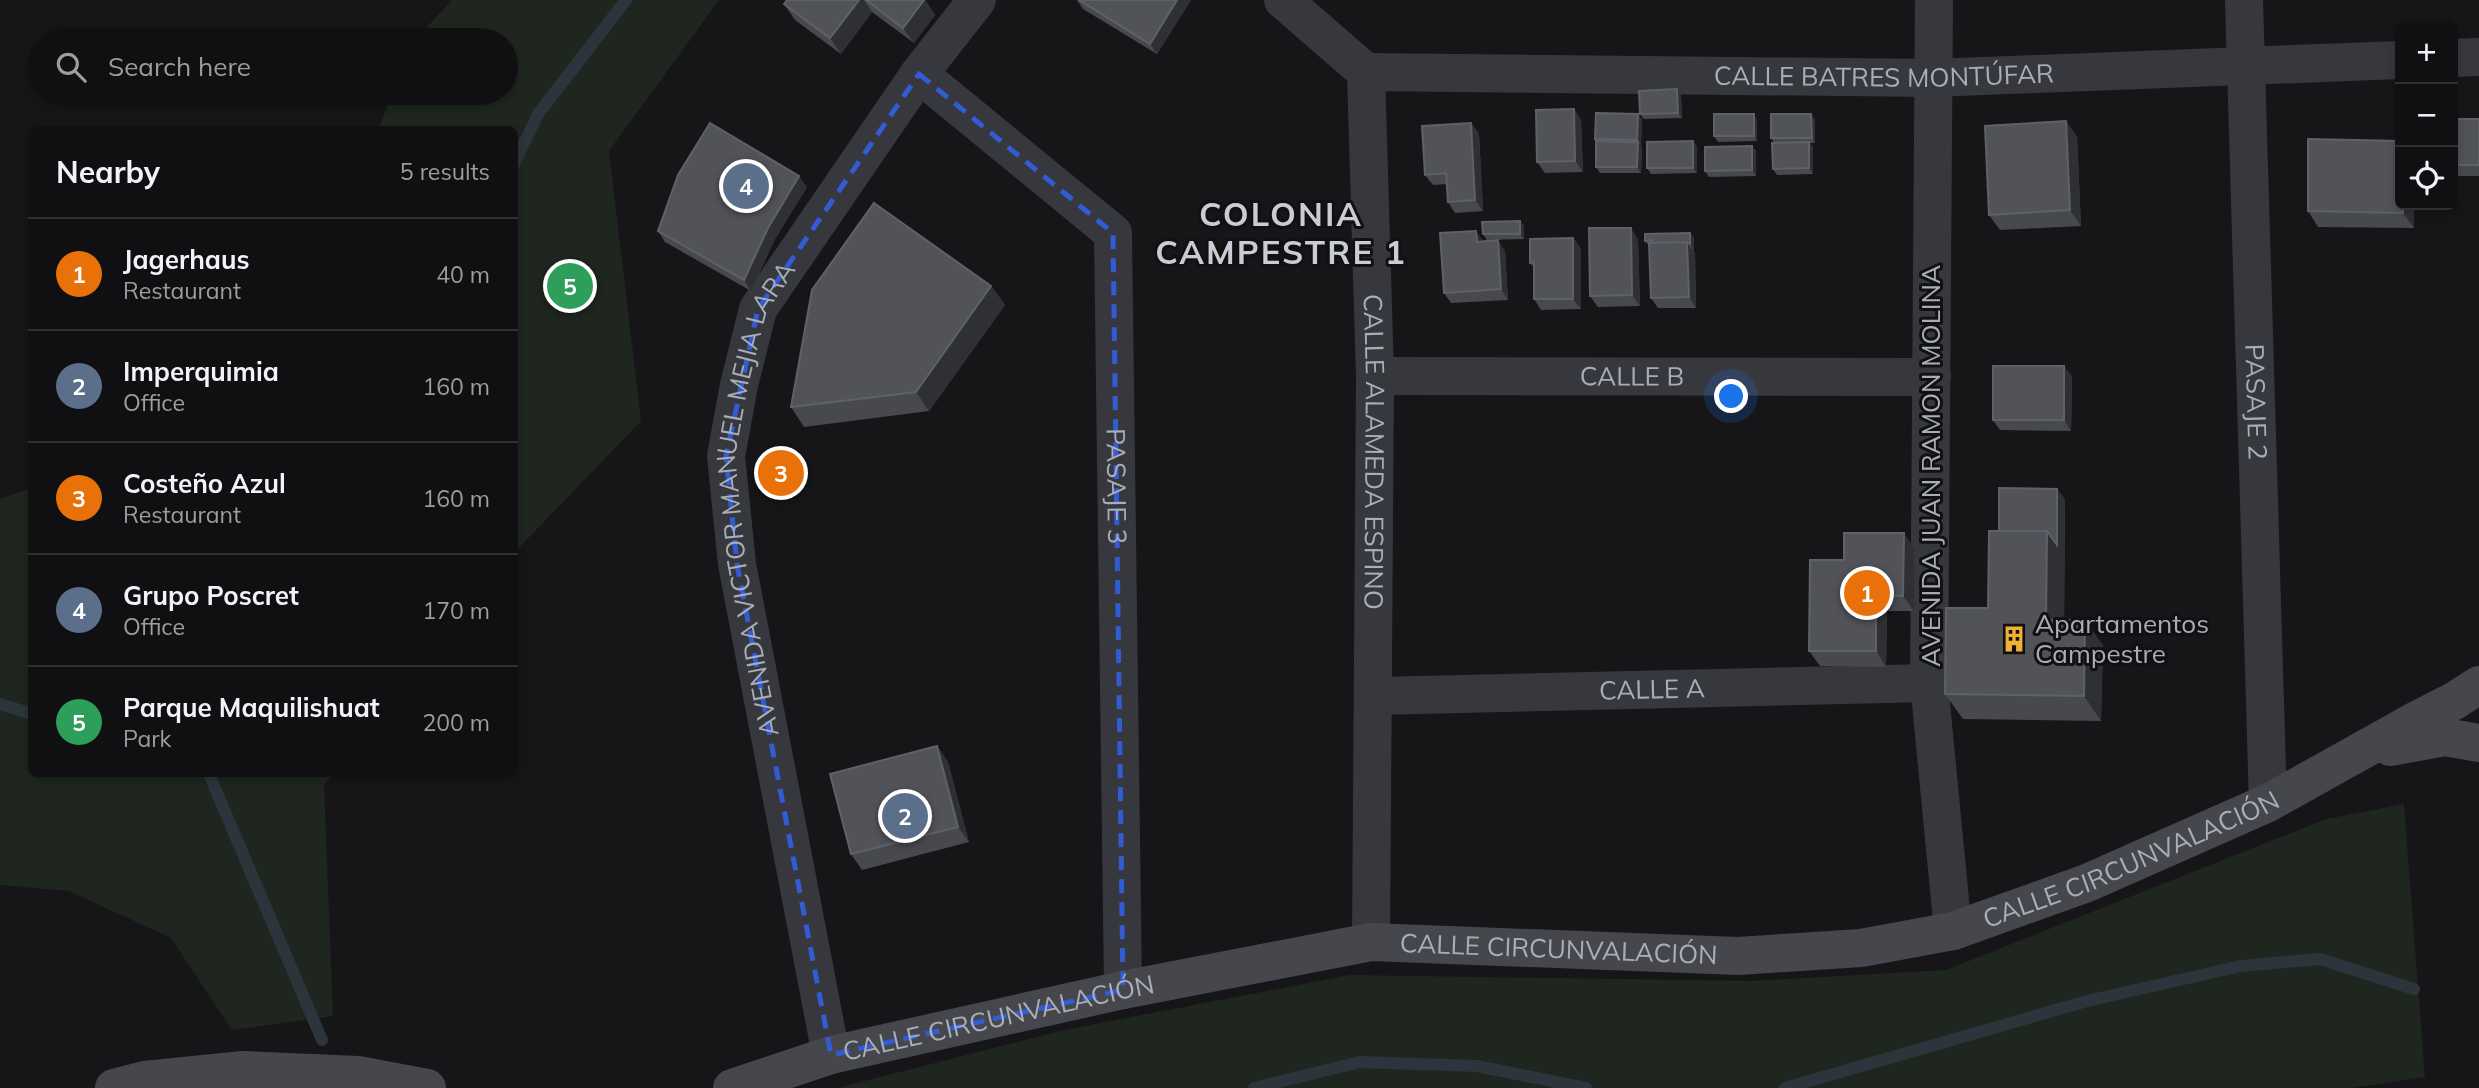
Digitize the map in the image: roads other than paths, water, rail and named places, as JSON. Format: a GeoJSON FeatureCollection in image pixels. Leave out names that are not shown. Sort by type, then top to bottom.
{"type":"FeatureCollection","features":[{"type":"Feature","properties":{"kind":"street","name":"AVENIDA VICTOR MANUEL MEJIA LARA"},"geometry":{"type":"LineString","coordinates":[[831,1055],[737,564],[726,456],[739,385],[758,309],[919,74],[977,0]]}},
{"type":"Feature","properties":{"kind":"street"},"geometry":{"type":"LineString","coordinates":[[1283,0],[1366,72]]}},
{"type":"Feature","properties":{"kind":"street","name":"AVENIDA JUAN RAMON MOLINA"},"geometry":{"type":"LineString","coordinates":[[1934,0],[1929,683],[1953,931]]}},
{"type":"Feature","properties":{"kind":"street","name":"PASAJE 2"},"geometry":{"type":"LineString","coordinates":[[2244,0],[2268,803]]}},
{"type":"Feature","properties":{"kind":"street"},"geometry":{"type":"LineString","coordinates":[[2458,58],[2479,57]]}},
{"type":"Feature","properties":{"kind":"street","name":"CALLE BATRES MONTÚFAR"},"geometry":{"type":"LineString","coordinates":[[1366,72],[1932,78],[2395,60]]}},
{"type":"Feature","properties":{"kind":"street","name":"CALLE ALAMEDA ESPINO"},"geometry":{"type":"LineString","coordinates":[[1366,72],[1375,376],[1371,942]]}},
{"type":"Feature","properties":{"kind":"street","name":"PASAJE 3"},"geometry":{"type":"LineString","coordinates":[[919,74],[1113,233],[1123,990]]}},
{"type":"Feature","properties":{"kind":"street","name":"CALLE B"},"geometry":{"type":"LineString","coordinates":[[1375,376],[1932,377]]}},
{"type":"Feature","properties":{"kind":"street","name":"CALLE A"},"geometry":{"type":"LineString","coordinates":[[1374,696],[1929,683]]}},
{"type":"Feature","properties":{"kind":"street","name":"CALLE CIRCUNVALACIÓN"},"geometry":{"type":"LineString","coordinates":[[732,1088],[831,1055],[1123,990],[1371,942],[1738,956],[1861,948],[1953,931],[2087,883],[2268,803],[2479,685]]}},
{"type":"Feature","properties":{"kind":"street","name":"CALLE CIRCUNVALACIÓN"},"geometry":{"type":"LineString","coordinates":[[2361,752],[2445,737],[2479,743]]}},
{"type":"Feature","properties":{"kind":"street"},"geometry":{"type":"LineString","coordinates":[[114,1088],[145,1080],[243,1070],[358,1075],[427,1088]]}},
{"type":"Feature","properties":{"kind":"waterway"},"geometry":{"type":"LineString","coordinates":[[518,156],[538,114],[626,0]]}},
{"type":"Feature","properties":{"kind":"waterway"},"geometry":{"type":"LineString","coordinates":[[0,704],[28,713]]}},
{"type":"Feature","properties":{"kind":"waterway"},"geometry":{"type":"LineString","coordinates":[[210,777],[322,1040]]}},
{"type":"Feature","properties":{"kind":"waterway"},"geometry":{"type":"LineString","coordinates":[[1785,1088],[2087,1001],[2241,966],[2320,959],[2414,989]]}},
{"type":"Feature","properties":{"kind":"waterway"},"geometry":{"type":"LineString","coordinates":[[1254,1088],[1360,1062],[1477,1066],[1586,1088]]}},
{"type":"Feature","properties":{"kind":"place","name":"Grupo Poscret"},"geometry":{"type":"Point","coordinates":[746,186]}},
{"type":"Feature","properties":{"kind":"place","name":"Parque Maquilishuat"},"geometry":{"type":"Point","coordinates":[570,286]}},
{"type":"Feature","properties":{"kind":"place","name":"Costeño Azul"},"geometry":{"type":"Point","coordinates":[781,473]}},
{"type":"Feature","properties":{"kind":"place","name":"Jagerhaus"},"geometry":{"type":"Point","coordinates":[1867,593]}},
{"type":"Feature","properties":{"kind":"place","name":"Apartamentos Campestre"},"geometry":{"type":"Point","coordinates":[2014,639]}},
{"type":"Feature","properties":{"kind":"place","name":"Imperquimia"},"geometry":{"type":"Point","coordinates":[905,816]}},
{"type":"Feature","properties":{"kind":"district","name":"COLONIA CAMPESTRE 1"},"geometry":{"type":"Point","coordinates":[1281,233]}}]}
